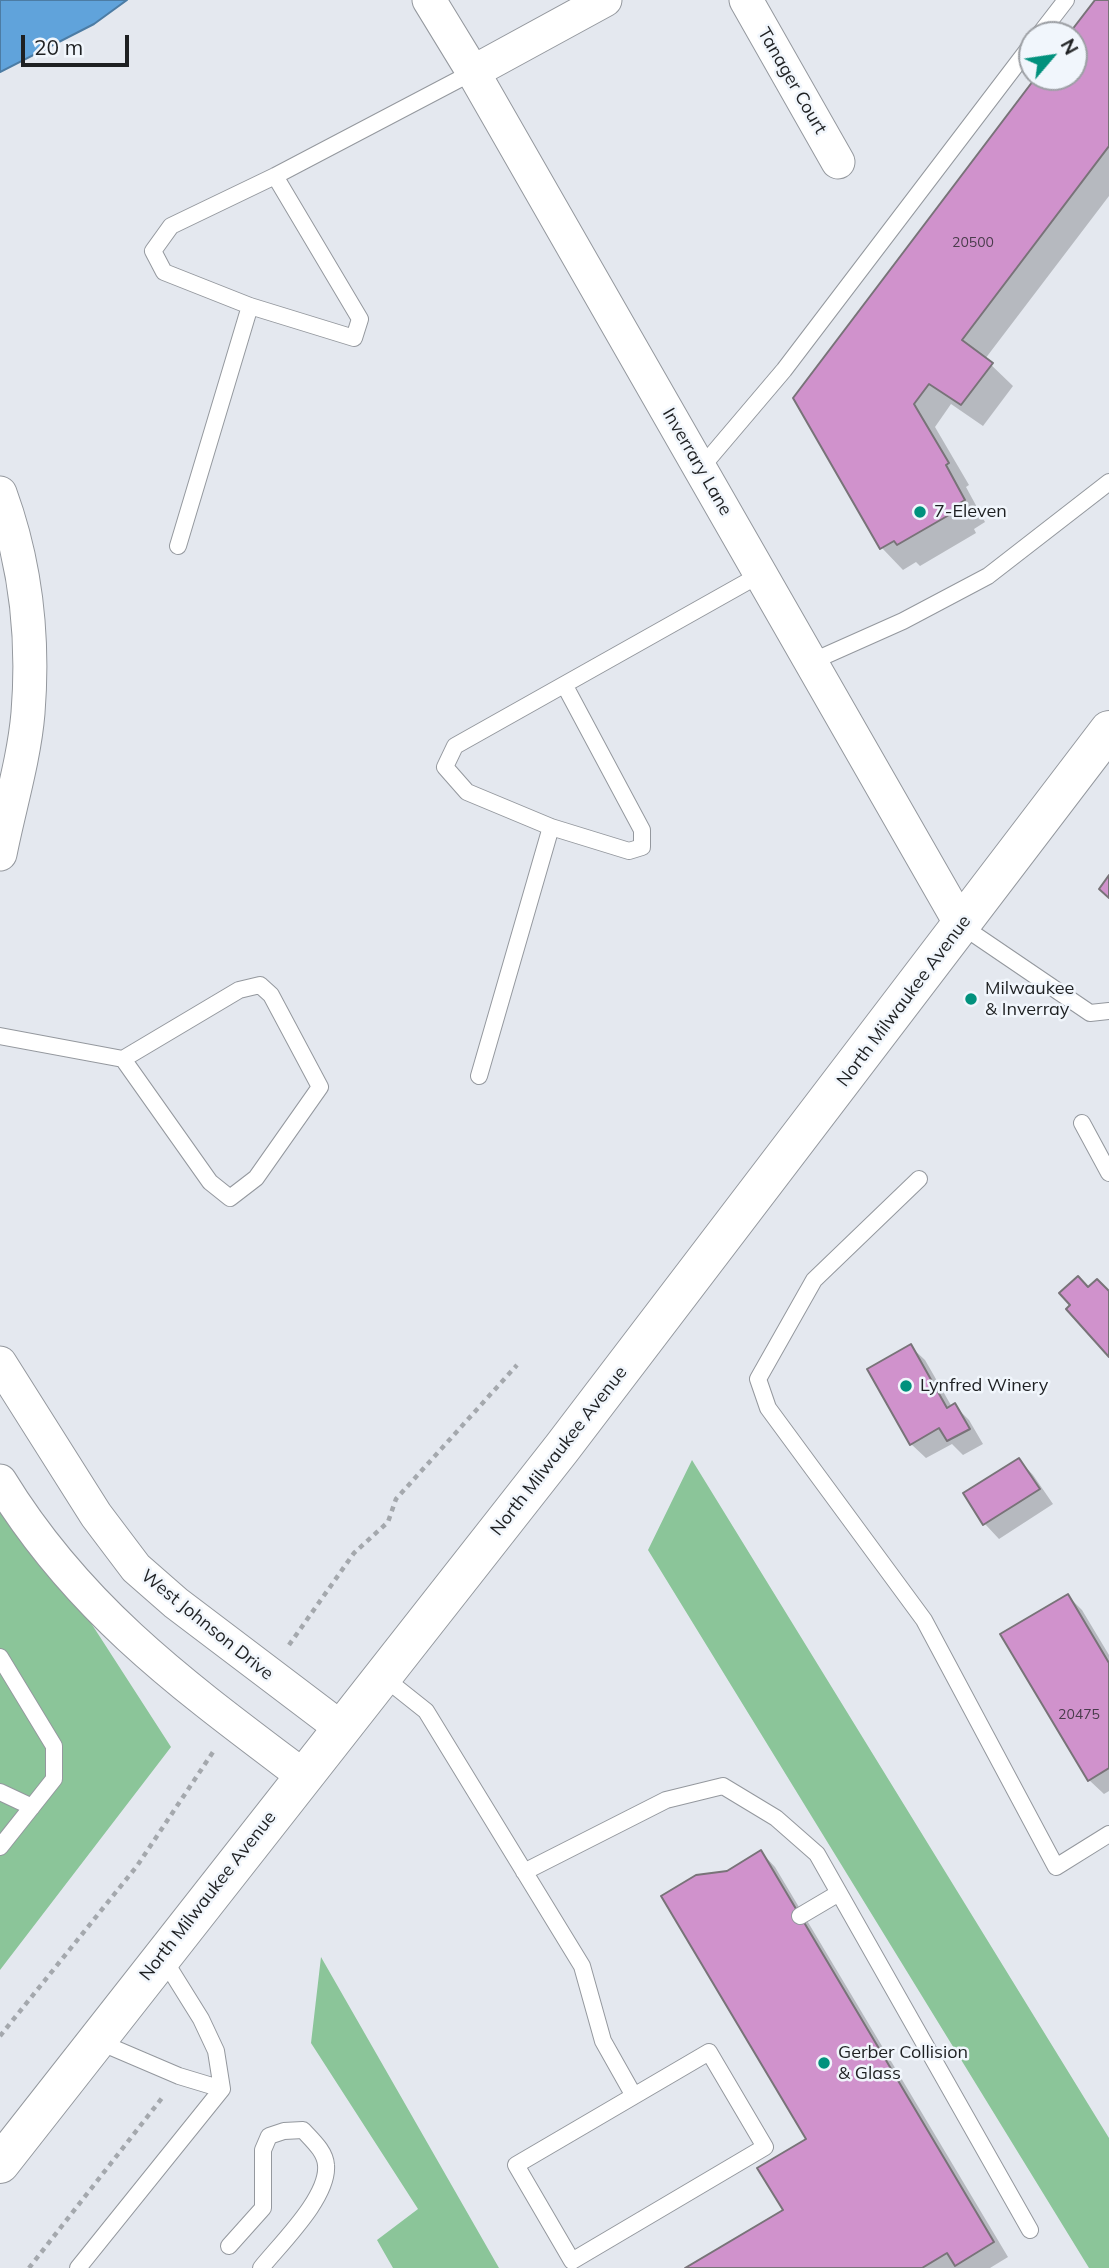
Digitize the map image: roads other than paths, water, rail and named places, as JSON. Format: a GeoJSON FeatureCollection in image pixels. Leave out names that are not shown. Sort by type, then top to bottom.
{"type":"FeatureCollection","features":[{"type":"Feature","properties":{"kind":"main road","name":"North Milwaukee Avenue"},"geometry":{"type":"LineString","coordinates":[[0,2164],[302,1775],[562,1448],[1109,730]]}},
{"type":"Feature","properties":{"kind":"street","name":"Inverrary Lane"},"geometry":{"type":"LineString","coordinates":[[429,0],[473,72],[962,926]]}},
{"type":"Feature","properties":{"kind":"street"},"geometry":{"type":"LineString","coordinates":[[473,72],[605,0]]}},
{"type":"Feature","properties":{"kind":"street","name":"Tanager Court"},"geometry":{"type":"LineString","coordinates":[[746,0],[838,162]]}},
{"type":"Feature","properties":{"kind":"street"},"geometry":{"type":"LineString","coordinates":[[0,493],[15,534],[30,624],[28,715],[0,854]]}},
{"type":"Feature","properties":{"kind":"street","name":"West Johnson Drive"},"geometry":{"type":"LineString","coordinates":[[0,1363],[96,1515],[136,1568],[176,1603],[341,1728]]}},
{"type":"Feature","properties":{"kind":"street"},"geometry":{"type":"LineString","coordinates":[[0,1481],[49,1555],[110,1621],[159,1664],[302,1775]]}},
{"type":"Feature","properties":{"kind":"lane"},"geometry":{"type":"LineString","coordinates":[[1050,21],[1066,0]]}},
{"type":"Feature","properties":{"kind":"lane"},"geometry":{"type":"LineString","coordinates":[[700,469],[784,370],[1018,62]]}},
{"type":"Feature","properties":{"kind":"lane"},"geometry":{"type":"LineString","coordinates":[[275,176],[360,318],[354,338],[250,306],[164,272],[153,251],[171,226],[275,176],[473,72]]}},
{"type":"Feature","properties":{"kind":"lane"},"geometry":{"type":"LineString","coordinates":[[178,546],[250,306]]}},
{"type":"Feature","properties":{"kind":"lane"},"geometry":{"type":"LineString","coordinates":[[811,662],[903,621],[988,576],[1109,482]]}},
{"type":"Feature","properties":{"kind":"lane"},"geometry":{"type":"LineString","coordinates":[[565,686],[642,830],[642,847],[629,851],[551,827],[467,792],[445,767],[454,746],[761,574]]}},
{"type":"Feature","properties":{"kind":"lane"},"geometry":{"type":"LineString","coordinates":[[479,1076],[551,827]]}},
{"type":"Feature","properties":{"kind":"lane"},"geometry":{"type":"LineString","coordinates":[[962,926],[1090,1013],[1109,1010]]}},
{"type":"Feature","properties":{"kind":"lane"},"geometry":{"type":"LineString","coordinates":[[0,1036],[123,1059],[239,990],[260,985],[271,995],[320,1087],[256,1178],[230,1198],[210,1182],[123,1059]]}},
{"type":"Feature","properties":{"kind":"lane"},"geometry":{"type":"LineString","coordinates":[[1082,1122],[1109,1173]]}},
{"type":"Feature","properties":{"kind":"lane"},"geometry":{"type":"LineString","coordinates":[[919,1179],[814,1280],[758,1378],[768,1408],[924,1620],[1056,1867],[1109,1833]]}},
{"type":"Feature","properties":{"kind":"lane"},"geometry":{"type":"LineString","coordinates":[[0,1657],[54,1746],[54,1779],[0,1847]]}},
{"type":"Feature","properties":{"kind":"lane"},"geometry":{"type":"LineString","coordinates":[[382,1676],[426,1711],[582,1966],[603,2041],[634,2096]]}},
{"type":"Feature","properties":{"kind":"lane"},"geometry":{"type":"LineString","coordinates":[[524,1872],[666,1800],[723,1786],[776,1818],[817,1854],[1030,2230]]}},
{"type":"Feature","properties":{"kind":"lane"},"geometry":{"type":"LineString","coordinates":[[0,1791],[32,1807]]}},
{"type":"Feature","properties":{"kind":"lane"},"geometry":{"type":"LineString","coordinates":[[800,1916],[839,1894]]}},
{"type":"Feature","properties":{"kind":"lane"},"geometry":{"type":"LineString","coordinates":[[78,2268],[222,2089],[216,2051],[201,2019],[162,1955]]}},
{"type":"Feature","properties":{"kind":"lane"},"geometry":{"type":"LineString","coordinates":[[95,2041],[179,2076],[222,2089]]}},
{"type":"Feature","properties":{"kind":"lane"},"geometry":{"type":"LineString","coordinates":[[709,2052],[765,2147],[574,2264],[516,2165],[634,2096],[709,2052]]}},
{"type":"Feature","properties":{"kind":"lane"},"geometry":{"type":"LineString","coordinates":[[229,2246],[263,2208],[263,2150],[269,2136],[284,2131],[303,2130],[318,2146],[327,2164],[324,2189],[261,2268]]}},
{"type":"Feature","properties":{"kind":"water"},"geometry":{"type":"Polygon","coordinates":[[[0,0],[127,0],[94,24],[0,72],[0,0]]]}},
{"type":"Feature","properties":{"kind":"place","name":"7-Eleven"},"geometry":{"type":"Point","coordinates":[920,512]}},
{"type":"Feature","properties":{"kind":"place","name":"Milwaukee & Inverray"},"geometry":{"type":"Point","coordinates":[971,999]}},
{"type":"Feature","properties":{"kind":"place","name":"Lynfred Winery"},"geometry":{"type":"Point","coordinates":[906,1386]}},
{"type":"Feature","properties":{"kind":"place","name":"Gerber Collision & Glass"},"geometry":{"type":"Point","coordinates":[824,2063]}}]}
